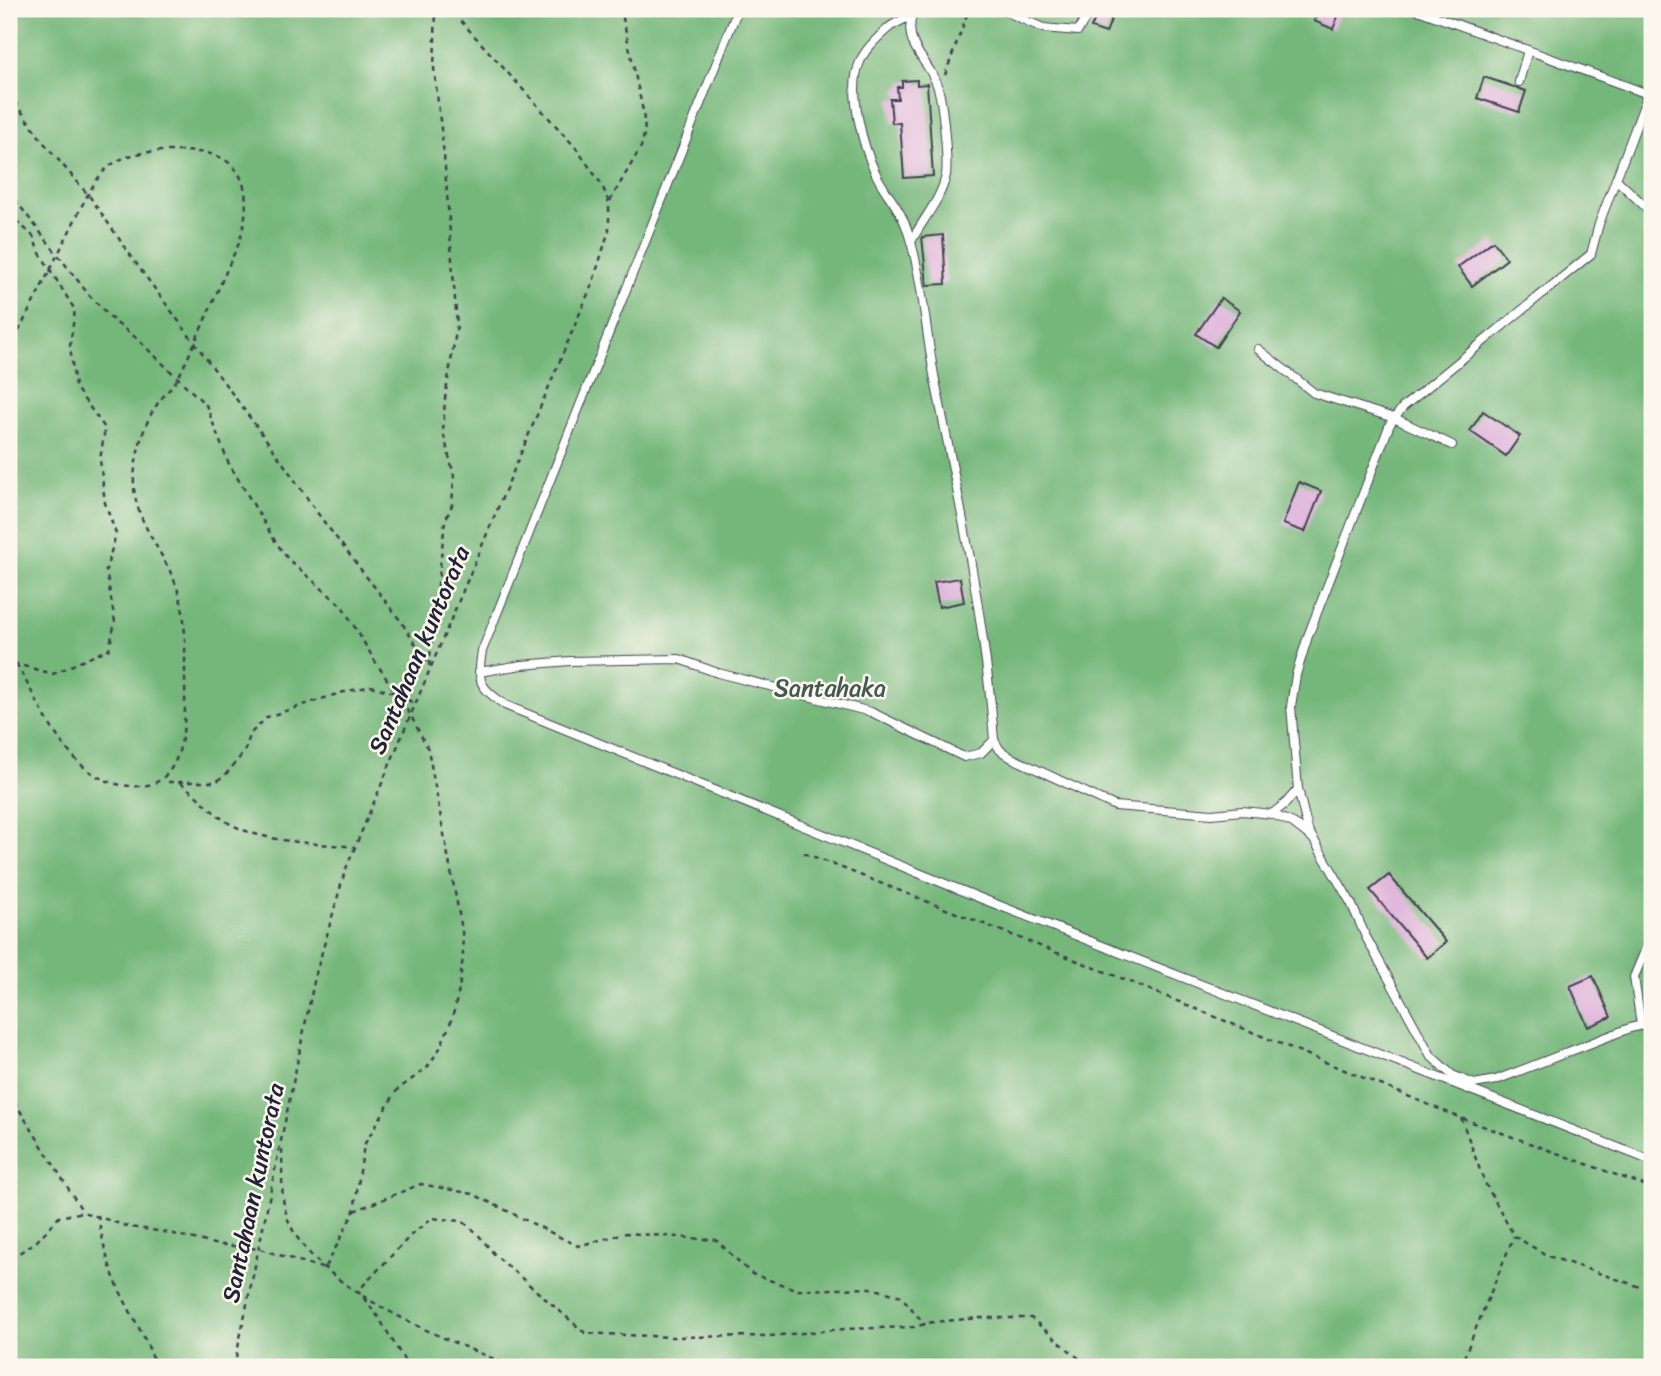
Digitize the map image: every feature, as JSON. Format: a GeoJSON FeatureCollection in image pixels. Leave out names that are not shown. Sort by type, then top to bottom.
{"type":"FeatureCollection","features":[{"type":"Feature","properties":{"kind":"lane"},"geometry":{"type":"LineString","coordinates":[[738,9],[482,651],[479,672],[483,689],[505,705],[980,898],[1652,1161]]}},
{"type":"Feature","properties":{"kind":"lane"},"geometry":{"type":"LineString","coordinates":[[1000,9],[1043,28],[1078,32],[1091,9]]}},
{"type":"Feature","properties":{"kind":"lane"},"geometry":{"type":"LineString","coordinates":[[1415,9],[1648,94]]}},
{"type":"Feature","properties":{"kind":"lane"},"geometry":{"type":"LineString","coordinates":[[911,242],[942,187],[947,172],[937,86],[915,48],[908,29],[914,12]]}},
{"type":"Feature","properties":{"kind":"lane"},"geometry":{"type":"LineString","coordinates":[[914,12],[892,25],[873,42],[859,62],[856,117],[876,175],[899,207],[911,242],[935,379],[958,486],[990,691],[994,740],[1000,750],[1010,757],[1115,806],[1212,814],[1242,811],[1272,814],[1293,823],[1313,839]]}},
{"type":"Feature","properties":{"kind":"lane"},"geometry":{"type":"LineString","coordinates":[[1519,82],[1528,50]]}},
{"type":"Feature","properties":{"kind":"lane"},"geometry":{"type":"LineString","coordinates":[[1652,84],[1599,224],[1591,254],[1403,407],[1394,418],[1372,469],[1296,675],[1290,706],[1298,789],[1308,830],[1351,903],[1366,937],[1431,1056],[1452,1075],[1474,1084],[1496,1080],[1630,1028],[1652,1023]]}},
{"type":"Feature","properties":{"kind":"lane"},"geometry":{"type":"LineString","coordinates":[[1616,179],[1652,213]]}},
{"type":"Feature","properties":{"kind":"lane"},"geometry":{"type":"LineString","coordinates":[[1258,349],[1314,393],[1394,418],[1452,445]]}},
{"type":"Feature","properties":{"kind":"lane"},"geometry":{"type":"LineString","coordinates":[[479,672],[570,661],[679,659],[718,673],[871,712],[964,757],[981,753],[994,740]]}},
{"type":"Feature","properties":{"kind":"lane"},"geometry":{"type":"LineString","coordinates":[[1272,814],[1298,789]]}},
{"type":"Feature","properties":{"kind":"lane"},"geometry":{"type":"LineString","coordinates":[[1641,1026],[1634,977],[1652,934]]}},
{"type":"Feature","properties":{"kind":"path"},"geometry":{"type":"LineString","coordinates":[[429,673],[446,521],[452,505],[454,476],[443,432],[445,398],[457,325],[444,155],[434,68],[436,9]]}},
{"type":"Feature","properties":{"kind":"path"},"geometry":{"type":"LineString","coordinates":[[450,9],[576,148],[602,185],[609,203]]}},
{"type":"Feature","properties":{"kind":"path"},"geometry":{"type":"LineString","coordinates":[[609,203],[640,147],[645,131],[621,9]]}},
{"type":"Feature","properties":{"kind":"path"},"geometry":{"type":"LineString","coordinates":[[937,86],[944,77],[969,9]]}},
{"type":"Feature","properties":{"kind":"path"},"geometry":{"type":"LineString","coordinates":[[9,94],[44,143],[89,195],[321,518],[400,620],[429,665]]}},
{"type":"Feature","properties":{"kind":"path"},"geometry":{"type":"LineString","coordinates":[[9,349],[89,195],[104,171],[116,161],[153,151],[206,153],[225,160],[236,170],[245,189],[247,201],[246,219],[239,243],[178,379],[156,405],[142,436],[133,481],[137,506],[177,586],[182,606],[185,642],[183,737],[180,751],[171,768],[159,781]]}},
{"type":"Feature","properties":{"kind":"path"},"geometry":{"type":"LineString","coordinates":[[9,192],[98,304],[206,405],[228,462],[275,541],[288,559],[342,606],[411,716],[428,749],[458,903],[463,956],[459,990],[452,1019],[440,1048],[426,1068],[397,1090],[364,1145],[354,1211],[325,1269]]}},
{"type":"Feature","properties":{"kind":"path","name":"Santahaan kuntorata"},"geometry":{"type":"LineString","coordinates":[[234,1367],[316,977],[345,872],[593,282],[609,230],[609,203]]}},
{"type":"Feature","properties":{"kind":"path"},"geometry":{"type":"LineString","coordinates":[[9,214],[33,236],[38,250],[75,310],[70,346],[75,387],[105,428],[100,460],[105,503],[116,534],[106,570],[115,622],[109,649],[53,674],[9,662]]}},
{"type":"Feature","properties":{"kind":"path"},"geometry":{"type":"LineString","coordinates":[[9,652],[73,758],[104,781],[124,786],[145,786],[159,781],[179,783],[191,790],[225,821],[240,829],[294,841],[355,847]]}},
{"type":"Feature","properties":{"kind":"path"},"geometry":{"type":"LineString","coordinates":[[168,782],[216,782],[228,772],[244,751],[251,733],[267,717],[340,693],[371,686],[396,693],[415,704]]}},
{"type":"Feature","properties":{"kind":"path"},"geometry":{"type":"LineString","coordinates":[[804,853],[1121,978],[1461,1118],[1652,1188]]}},
{"type":"Feature","properties":{"kind":"path"},"geometry":{"type":"LineString","coordinates":[[9,1093],[83,1212]]}},
{"type":"Feature","properties":{"kind":"path"},"geometry":{"type":"LineString","coordinates":[[1461,1118],[1484,1181],[1514,1236],[1548,1256],[1652,1291]]}},
{"type":"Feature","properties":{"kind":"path"},"geometry":{"type":"LineString","coordinates":[[282,1143],[286,1213],[298,1239],[325,1269],[392,1313],[515,1367]]}},
{"type":"Feature","properties":{"kind":"path"},"geometry":{"type":"LineString","coordinates":[[354,1211],[421,1184],[473,1194],[578,1246],[626,1233],[716,1240],[752,1274],[798,1290],[871,1288],[901,1296],[925,1325]]}},
{"type":"Feature","properties":{"kind":"path"},"geometry":{"type":"LineString","coordinates":[[9,1260],[37,1241],[59,1217],[83,1212],[130,1227],[214,1244],[260,1249],[325,1269]]}},
{"type":"Feature","properties":{"kind":"path"},"geometry":{"type":"LineString","coordinates":[[98,1215],[102,1239],[119,1290],[147,1340],[156,1367]]}},
{"type":"Feature","properties":{"kind":"path"},"geometry":{"type":"LineString","coordinates":[[358,1291],[411,1235],[432,1218],[462,1221],[477,1232],[495,1255],[585,1333],[668,1337],[770,1336],[844,1329],[914,1327],[979,1318],[1031,1318],[1089,1367]]}},
{"type":"Feature","properties":{"kind":"path"},"geometry":{"type":"LineString","coordinates":[[1460,1367],[1514,1236]]}},
{"type":"Feature","properties":{"kind":"path"},"geometry":{"type":"LineString","coordinates":[[358,1291],[379,1318],[406,1363],[412,1367]]}},
{"type":"Feature","properties":{"kind":"green space","name":"Santahaka"},"geometry":{"type":"Polygon","coordinates":[[[9,9],[1652,9],[1652,1367],[9,1367],[9,9]]]}},
{"type":"Feature","properties":{"kind":"building"},"geometry":{"type":"Polygon","coordinates":[[[1099,9],[1115,9],[1106,33],[1091,28],[1099,9]]]}},
{"type":"Feature","properties":{"kind":"building"},"geometry":{"type":"Polygon","coordinates":[[[1319,9],[1341,9],[1333,29],[1314,21],[1319,9]]]}},
{"type":"Feature","properties":{"kind":"building"},"geometry":{"type":"Polygon","coordinates":[[[1484,77],[1526,91],[1519,112],[1477,98],[1484,77]]]}},
{"type":"Feature","properties":{"kind":"building"},"geometry":{"type":"Polygon","coordinates":[[[917,80],[917,85],[927,84],[933,176],[904,178],[900,123],[892,123],[890,99],[898,99],[897,87],[902,87],[902,81],[917,80]]]}},
{"type":"Feature","properties":{"kind":"building"},"geometry":{"type":"Polygon","coordinates":[[[943,235],[946,284],[927,285],[922,237],[943,235]]]}},
{"type":"Feature","properties":{"kind":"building"},"geometry":{"type":"Polygon","coordinates":[[[1493,241],[1507,259],[1472,286],[1458,267],[1493,241]]]}},
{"type":"Feature","properties":{"kind":"building"},"geometry":{"type":"Polygon","coordinates":[[[1221,298],[1240,311],[1216,347],[1196,334],[1221,298]]]}},
{"type":"Feature","properties":{"kind":"building"},"geometry":{"type":"Polygon","coordinates":[[[1483,411],[1520,436],[1506,456],[1470,431],[1483,411]]]}},
{"type":"Feature","properties":{"kind":"building"},"geometry":{"type":"Polygon","coordinates":[[[1299,482],[1321,491],[1305,532],[1283,524],[1299,482]]]}},
{"type":"Feature","properties":{"kind":"building"},"geometry":{"type":"Polygon","coordinates":[[[960,578],[964,602],[939,607],[934,582],[960,578]]]}},
{"type":"Feature","properties":{"kind":"building"},"geometry":{"type":"Polygon","coordinates":[[[1389,875],[1446,942],[1427,958],[1370,890],[1389,875]]]}},
{"type":"Feature","properties":{"kind":"building"},"geometry":{"type":"Polygon","coordinates":[[[1593,976],[1611,1017],[1588,1027],[1570,986],[1593,976]]]}}]}
